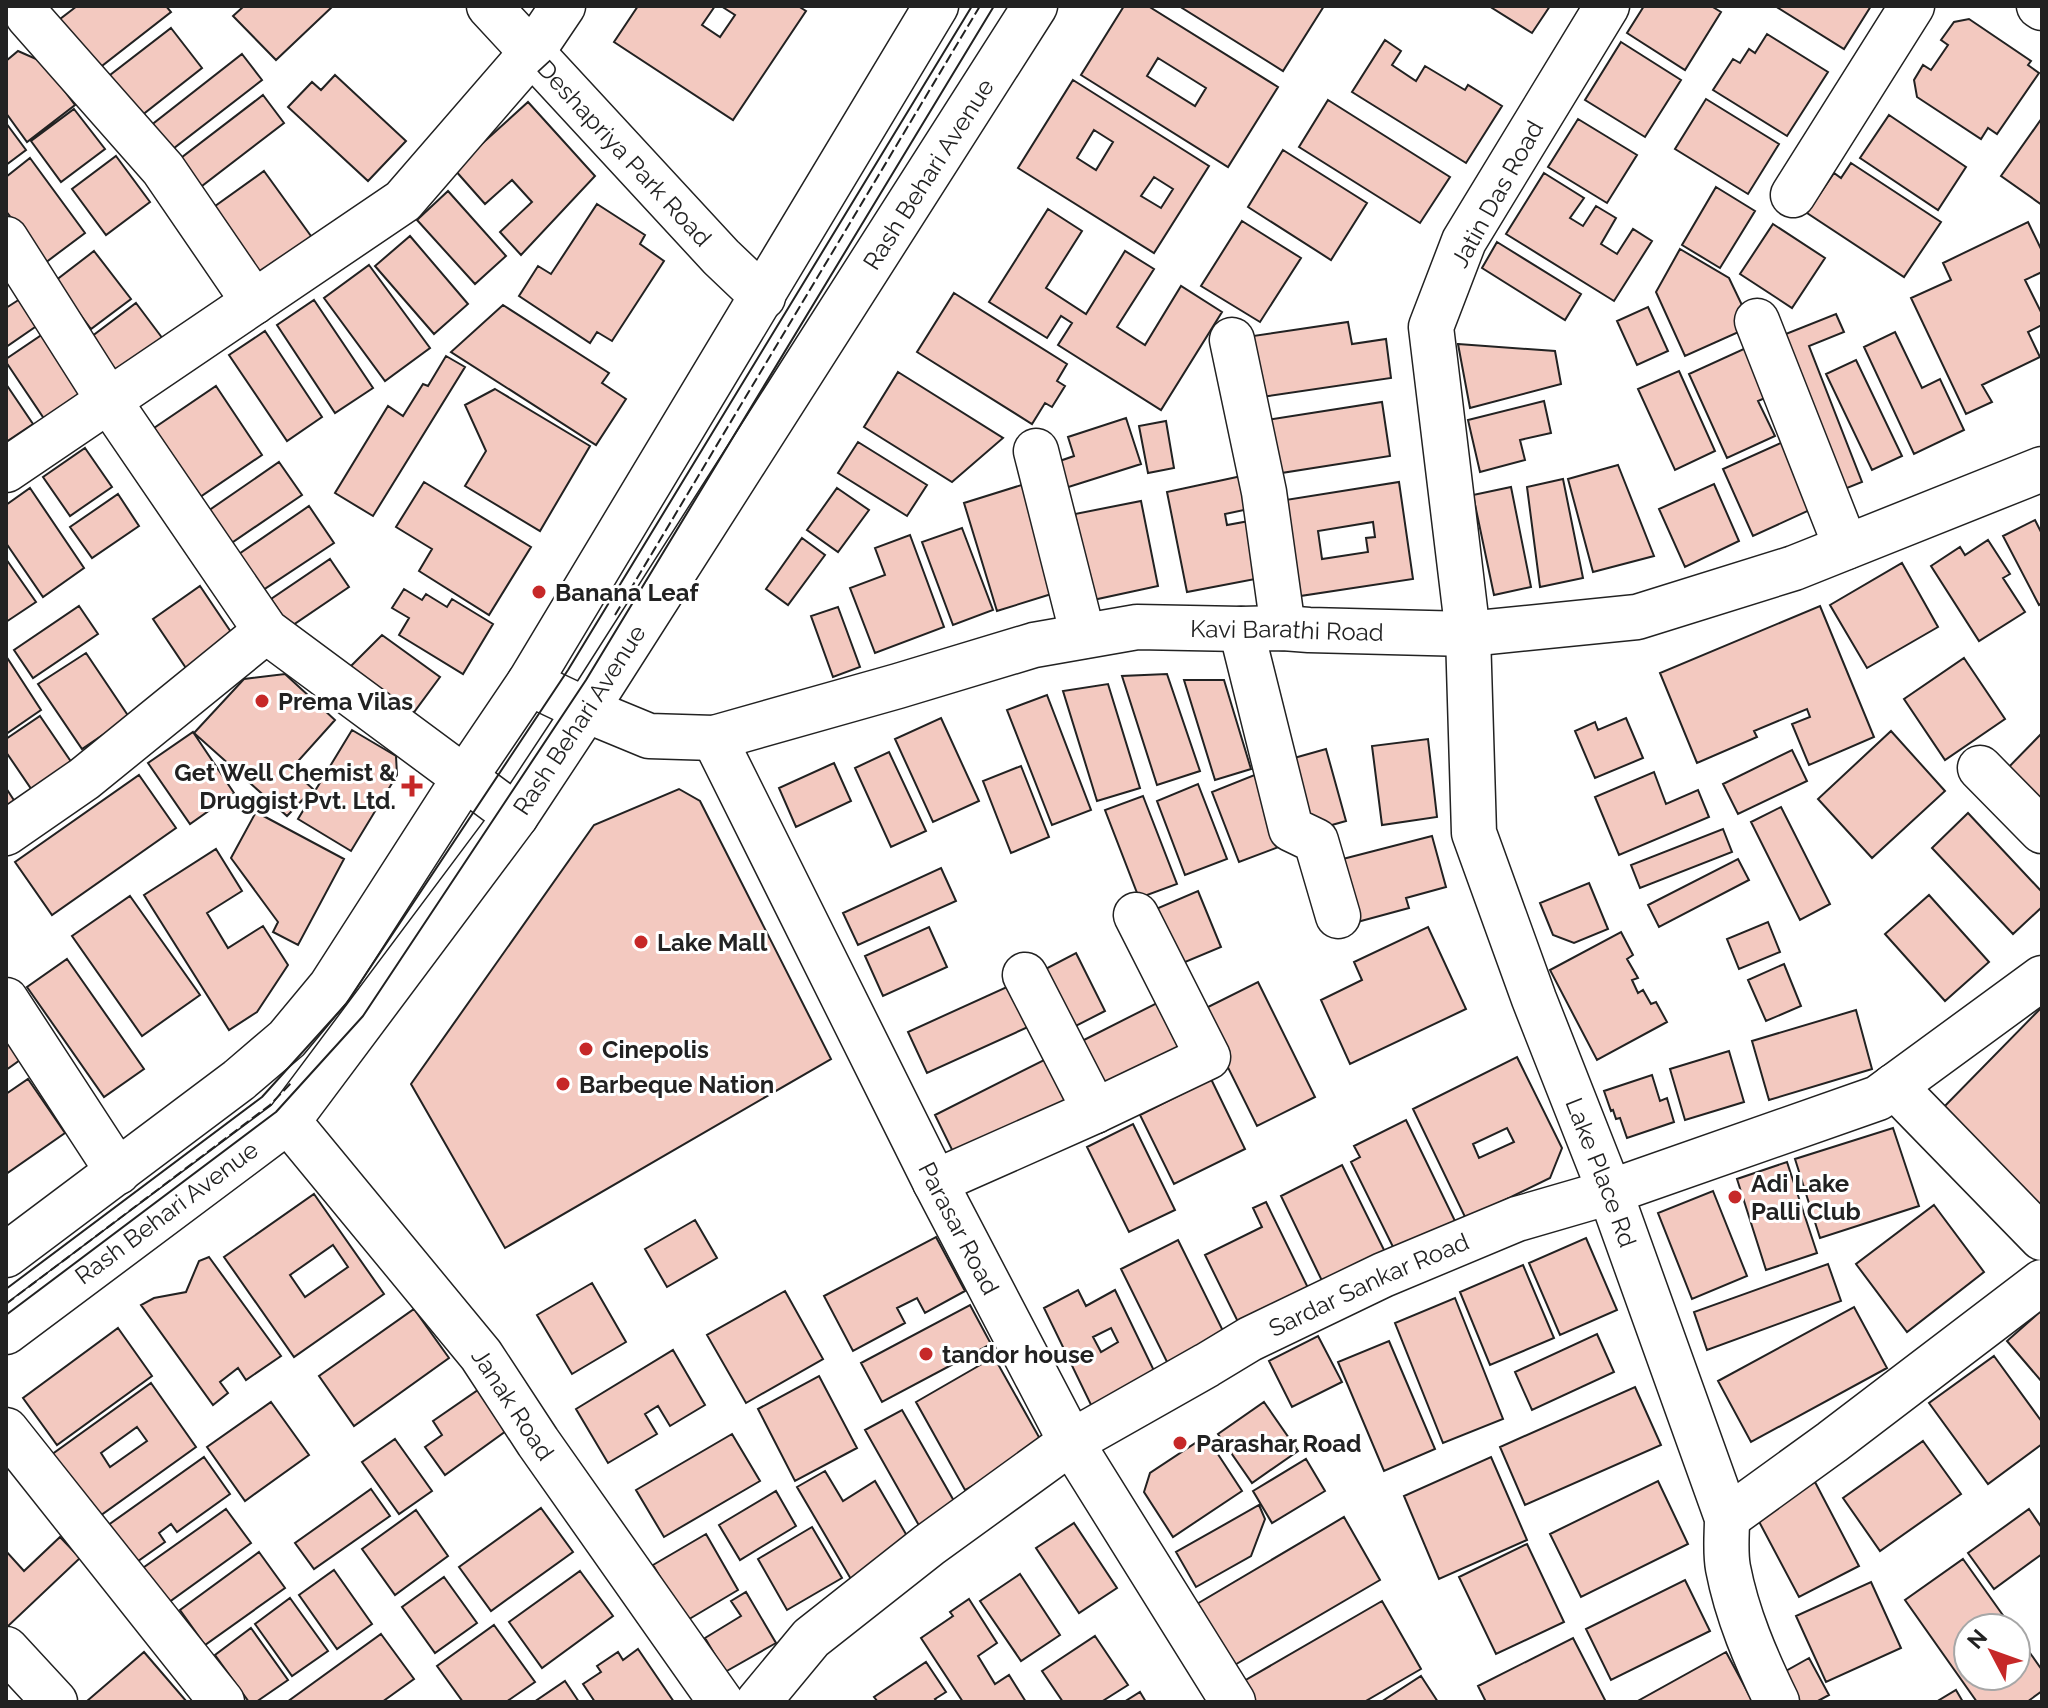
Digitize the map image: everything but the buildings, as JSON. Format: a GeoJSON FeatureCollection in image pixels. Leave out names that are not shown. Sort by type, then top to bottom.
{"type":"FeatureCollection","features":[{"type":"Feature","properties":{"kind":"street","name":"Deshapriya Park Road"},"geometry":{"type":"LineString","coordinates":[[489,6],[721,257],[763,297]]}},
{"type":"Feature","properties":{"kind":"street"},"geometry":{"type":"LineString","coordinates":[[6,470],[403,201],[532,52],[563,6]]}},
{"type":"Feature","properties":{"kind":"street"},"geometry":{"type":"LineString","coordinates":[[6,1255],[239,1080],[287,1039],[331,986],[529,683],[936,6]]}},
{"type":"Feature","properties":{"kind":"street","name":"Rash Behari Avenue"},"geometry":{"type":"LineString","coordinates":[[6,1332],[288,1121],[516,816],[1035,6]]}},
{"type":"Feature","properties":{"kind":"street","name":"Jatin Das Road"},"geometry":{"type":"LineString","coordinates":[[1468,634],[1431,327],[1464,241],[1607,6]]}},
{"type":"Feature","properties":{"kind":"street"},"geometry":{"type":"LineString","coordinates":[[1793,195],[1912,6]]}},
{"type":"Feature","properties":{"kind":"street"},"geometry":{"type":"LineString","coordinates":[[24,19],[163,169],[254,302]]}},
{"type":"Feature","properties":{"kind":"street"},"geometry":{"type":"LineString","coordinates":[[6,239],[109,401],[266,631],[516,816]]}},
{"type":"Feature","properties":{"kind":"street"},"geometry":{"type":"LineString","coordinates":[[1757,321],[1846,547]]}},
{"type":"Feature","properties":{"kind":"street"},"geometry":{"type":"LineString","coordinates":[[1232,340],[1264,492],[1262,628],[1291,829],[1316,841],[1338,916]]}},
{"type":"Feature","properties":{"kind":"street"},"geometry":{"type":"LineString","coordinates":[[1036,451],[1083,636]]}},
{"type":"Feature","properties":{"kind":"street","name":"Kavi Barathi Road"},"geometry":{"type":"LineString","coordinates":[[529,683],[649,736],[714,738],[1034,645],[1137,627],[1468,634],[1637,617],[1794,568],[2042,469]]}},
{"type":"Feature","properties":{"kind":"street"},"geometry":{"type":"LineString","coordinates":[[6,833],[84,779],[266,631]]}},
{"type":"Feature","properties":{"kind":"street","name":"Lake Place Rd"},"geometry":{"type":"LineString","coordinates":[[1468,634],[1474,833],[1534,999],[1610,1192],[1727,1518],[1727,1565],[1736,1602],[1757,1661],[1777,1702]]}},
{"type":"Feature","properties":{"kind":"street","name":"Parasar Road"},"geometry":{"type":"LineString","coordinates":[[714,738],[935,1182],[1071,1442],[1233,1702]]}},
{"type":"Feature","properties":{"kind":"street"},"geometry":{"type":"LineString","coordinates":[[1980,768],[2042,831]]}},
{"type":"Feature","properties":{"kind":"street"},"geometry":{"type":"LineString","coordinates":[[935,1182],[1208,1057],[1136,915]]}},
{"type":"Feature","properties":{"kind":"street"},"geometry":{"type":"LineString","coordinates":[[1025,975],[1095,1111]]}},
{"type":"Feature","properties":{"kind":"street","name":"Sardar Sankar Road"},"geometry":{"type":"LineString","coordinates":[[758,1702],[811,1638],[929,1545],[1071,1442],[1250,1339],[1383,1275],[1517,1219],[1610,1192],[1878,1098],[2042,978]]}},
{"type":"Feature","properties":{"kind":"street"},"geometry":{"type":"LineString","coordinates":[[6,1000],[118,1172]]}},
{"type":"Feature","properties":{"kind":"street"},"geometry":{"type":"LineString","coordinates":[[1894,1086],[2042,1238]]}},
{"type":"Feature","properties":{"kind":"street","name":"Janak Road"},"geometry":{"type":"LineString","coordinates":[[288,1121],[481,1355],[538,1442],[721,1702]]}},
{"type":"Feature","properties":{"kind":"street"},"geometry":{"type":"LineString","coordinates":[[1727,1518],[2042,1282]]}},
{"type":"Feature","properties":{"kind":"street"},"geometry":{"type":"LineString","coordinates":[[6,1430],[222,1702]]}},
{"type":"Feature","properties":{"kind":"street"},"geometry":{"type":"LineString","coordinates":[[6,1649],[55,1702]]}},
{"type":"Feature","properties":{"kind":"tram line"},"geometry":{"type":"LineString","coordinates":[[6,1289],[262,1097],[346,1004],[568,670],[972,6]]}},
{"type":"Feature","properties":{"kind":"tram line"},"geometry":{"type":"LineString","coordinates":[[6,1315],[276,1112],[363,1016],[586,680],[994,6]]}},
{"type":"Feature","properties":{"kind":"fence"},"geometry":{"type":"LineString","coordinates":[[615,615],[980,6]]}},
{"type":"Feature","properties":{"kind":"fence"},"geometry":{"type":"LineString","coordinates":[[6,1304],[270,1105],[292,1082]]}},
{"type":"Feature","properties":{"kind":"place","name":"Banana Leaf"},"geometry":{"type":"Point","coordinates":[539,592]}},
{"type":"Feature","properties":{"kind":"place","name":"Prema Vilas"},"geometry":{"type":"Point","coordinates":[262,701]}},
{"type":"Feature","properties":{"kind":"place","name":"Get Well Chemist & Druggist Pvt. Ltd."},"geometry":{"type":"Point","coordinates":[412,786]}},
{"type":"Feature","properties":{"kind":"place","name":"Lake Mall"},"geometry":{"type":"Point","coordinates":[641,942]}},
{"type":"Feature","properties":{"kind":"place","name":"Cinepolis"},"geometry":{"type":"Point","coordinates":[586,1049]}},
{"type":"Feature","properties":{"kind":"place","name":"Barbeque Nation"},"geometry":{"type":"Point","coordinates":[563,1084]}},
{"type":"Feature","properties":{"kind":"place","name":"Adi Lake Palli Club"},"geometry":{"type":"Point","coordinates":[1735,1197]}},
{"type":"Feature","properties":{"kind":"place","name":"tandor house"},"geometry":{"type":"Point","coordinates":[926,1354]}},
{"type":"Feature","properties":{"kind":"place","name":"Parashar Road"},"geometry":{"type":"Point","coordinates":[1180,1443]}}]}
